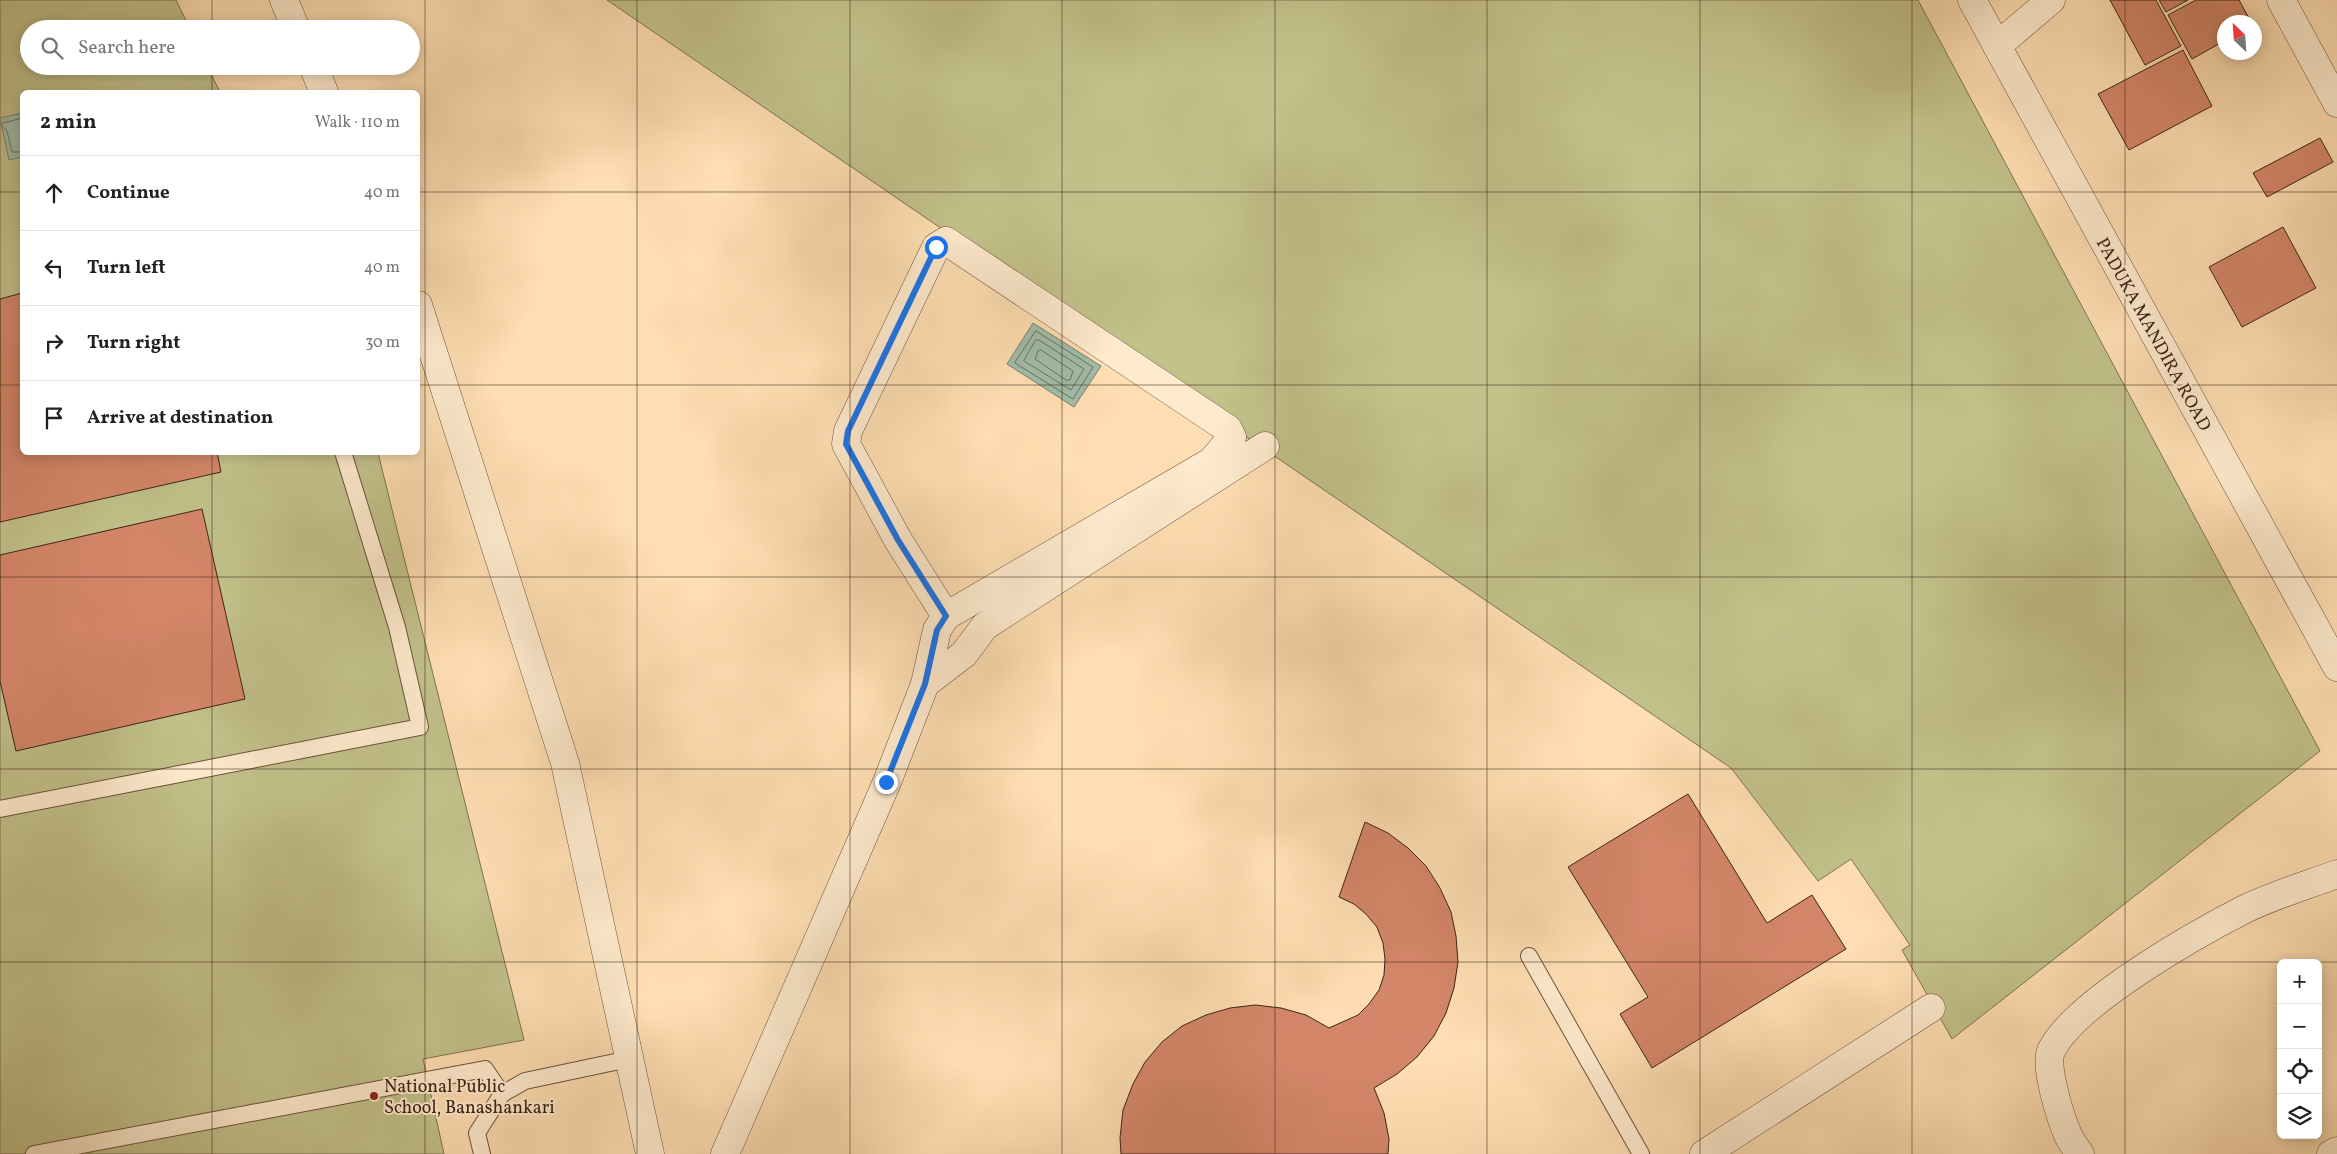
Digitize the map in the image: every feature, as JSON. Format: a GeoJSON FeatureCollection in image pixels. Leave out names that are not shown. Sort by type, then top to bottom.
{"type":"FeatureCollection","features":[{"type":"Feature","properties":{"kind":"street"},"geometry":{"type":"LineString","coordinates":[[284,0],[292,20]]}},
{"type":"Feature","properties":{"kind":"street","name":"PADUKA MANDIRA ROAD"},"geometry":{"type":"LineString","coordinates":[[1972,0],[2337,666]]}},
{"type":"Feature","properties":{"kind":"street"},"geometry":{"type":"LineString","coordinates":[[1997,46],[2050,0]]}},
{"type":"Feature","properties":{"kind":"street"},"geometry":{"type":"LineString","coordinates":[[2281,0],[2333,84]]}},
{"type":"Feature","properties":{"kind":"street"},"geometry":{"type":"LineString","coordinates":[[317,75],[323,90]]}},
{"type":"Feature","properties":{"kind":"street"},"geometry":{"type":"LineString","coordinates":[[725,1154],[886,782],[925,684],[937,630],[946,616],[1212,461],[1232,437],[1228,429],[946,241],[936,247],[848,431],[846,444],[898,540],[946,616]]}},
{"type":"Feature","properties":{"kind":"street"},"geometry":{"type":"LineString","coordinates":[[420,310],[564,762],[650,1154]]}},
{"type":"Feature","properties":{"kind":"street"},"geometry":{"type":"LineString","coordinates":[[925,684],[964,654],[985,626],[1265,446]]}},
{"type":"Feature","properties":{"kind":"street"},"geometry":{"type":"LineString","coordinates":[[2080,1154],[2068,1136],[2050,1075],[2050,1052],[2066,1028],[2103,996],[2177,947],[2246,908],[2337,874]]}},
{"type":"Feature","properties":{"kind":"street"},"geometry":{"type":"LineString","coordinates":[[1704,1154],[1930,1008]]}},
{"type":"Feature","properties":{"kind":"street"},"geometry":{"type":"LineString","coordinates":[[2332,1154],[2337,1151]]}},
{"type":"Feature","properties":{"kind":"lane"},"geometry":{"type":"LineString","coordinates":[[0,809],[420,727],[397,628],[344,455]]}},
{"type":"Feature","properties":{"kind":"lane"},"geometry":{"type":"LineString","coordinates":[[1529,956],[1641,1154]]}},
{"type":"Feature","properties":{"kind":"lane"},"geometry":{"type":"LineString","coordinates":[[482,1154],[477,1133],[502,1094],[525,1081],[629,1059]]}},
{"type":"Feature","properties":{"kind":"lane"},"geometry":{"type":"LineString","coordinates":[[34,1154],[485,1069],[502,1094]]}},
{"type":"Feature","properties":{"kind":"shaded area"},"geometry":{"type":"Polygon","coordinates":[[[0,0],[176,0],[186,20],[20,20],[20,75],[212,75],[219,90],[20,90],[20,455],[378,455],[524,1040],[423,1059],[444,1154],[0,1154],[0,0]]]}},
{"type":"Feature","properties":{"kind":"shaded area"},"geometry":{"type":"Polygon","coordinates":[[[607,0],[1918,0],[2320,751],[1952,1039],[1902,950],[1910,945],[1851,859],[1818,881],[1731,768],[607,0]]]}},
{"type":"Feature","properties":{"kind":"water"},"geometry":{"type":"Polygon","coordinates":[[[20,113],[20,157],[9,160],[0,118],[20,113]]]}},
{"type":"Feature","properties":{"kind":"water"},"geometry":{"type":"Polygon","coordinates":[[[1033,323],[1101,366],[1074,407],[1007,364],[1033,323]]]}},
{"type":"Feature","properties":{"kind":"building"},"geometry":{"type":"Polygon","coordinates":[[[2110,0],[2156,0],[2181,46],[2145,65],[2110,0]]]}},
{"type":"Feature","properties":{"kind":"building"},"geometry":{"type":"Polygon","coordinates":[[[2159,0],[2188,0],[2166,12],[2159,0]]]}},
{"type":"Feature","properties":{"kind":"building"},"geometry":{"type":"Polygon","coordinates":[[[2196,0],[2239,0],[2247,15],[2217,15],[2217,45],[2192,59],[2168,15],[2196,0]]]}},
{"type":"Feature","properties":{"kind":"building"},"geometry":{"type":"Polygon","coordinates":[[[2183,50],[2212,106],[2129,150],[2098,94],[2183,50]]]}},
{"type":"Feature","properties":{"kind":"building"},"geometry":{"type":"Polygon","coordinates":[[[2320,138],[2333,162],[2267,197],[2253,173],[2320,138]]]}},
{"type":"Feature","properties":{"kind":"building"},"geometry":{"type":"Polygon","coordinates":[[[2283,227],[2316,288],[2242,327],[2209,267],[2283,227]]]}},
{"type":"Feature","properties":{"kind":"building"},"geometry":{"type":"Polygon","coordinates":[[[20,294],[20,455],[218,455],[221,472],[0,522],[0,299],[20,294]]]}},
{"type":"Feature","properties":{"kind":"building"},"geometry":{"type":"Polygon","coordinates":[[[202,509],[245,699],[16,751],[0,681],[0,555],[202,509]]]}},
{"type":"Feature","properties":{"kind":"building"},"geometry":{"type":"Polygon","coordinates":[[[1688,794],[1767,923],[1812,895],[1846,949],[1652,1068],[1620,1014],[1648,997],[1568,867],[1688,794]]]}},
{"type":"Feature","properties":{"kind":"building"},"geometry":{"type":"Polygon","coordinates":[[[1365,822],[1388,833],[1408,848],[1426,866],[1440,888],[1451,912],[1456,936],[1458,962],[1454,988],[1446,1013],[1434,1036],[1417,1057],[1397,1074],[1374,1088],[1384,1113],[1389,1139],[1388,1154],[1121,1154],[1120,1138],[1123,1110],[1133,1084],[1145,1062],[1162,1042],[1182,1026],[1206,1015],[1230,1008],[1255,1005],[1281,1008],[1306,1015],[1329,1028],[1358,1015],[1369,1004],[1379,990],[1384,975],[1383,943],[1377,927],[1366,914],[1354,904],[1339,897],[1365,822]]]}},
{"type":"Feature","properties":{"kind":"place","name":"National Public School, Banashankari"},"geometry":{"type":"Point","coordinates":[374,1096]}},
{"type":"Feature","properties":{"kind":"route"},"geometry":{"type":"LineString","coordinates":[[886,782],[925,684],[937,630],[946,616],[898,540],[846,444],[848,431],[936,247]]}}]}
